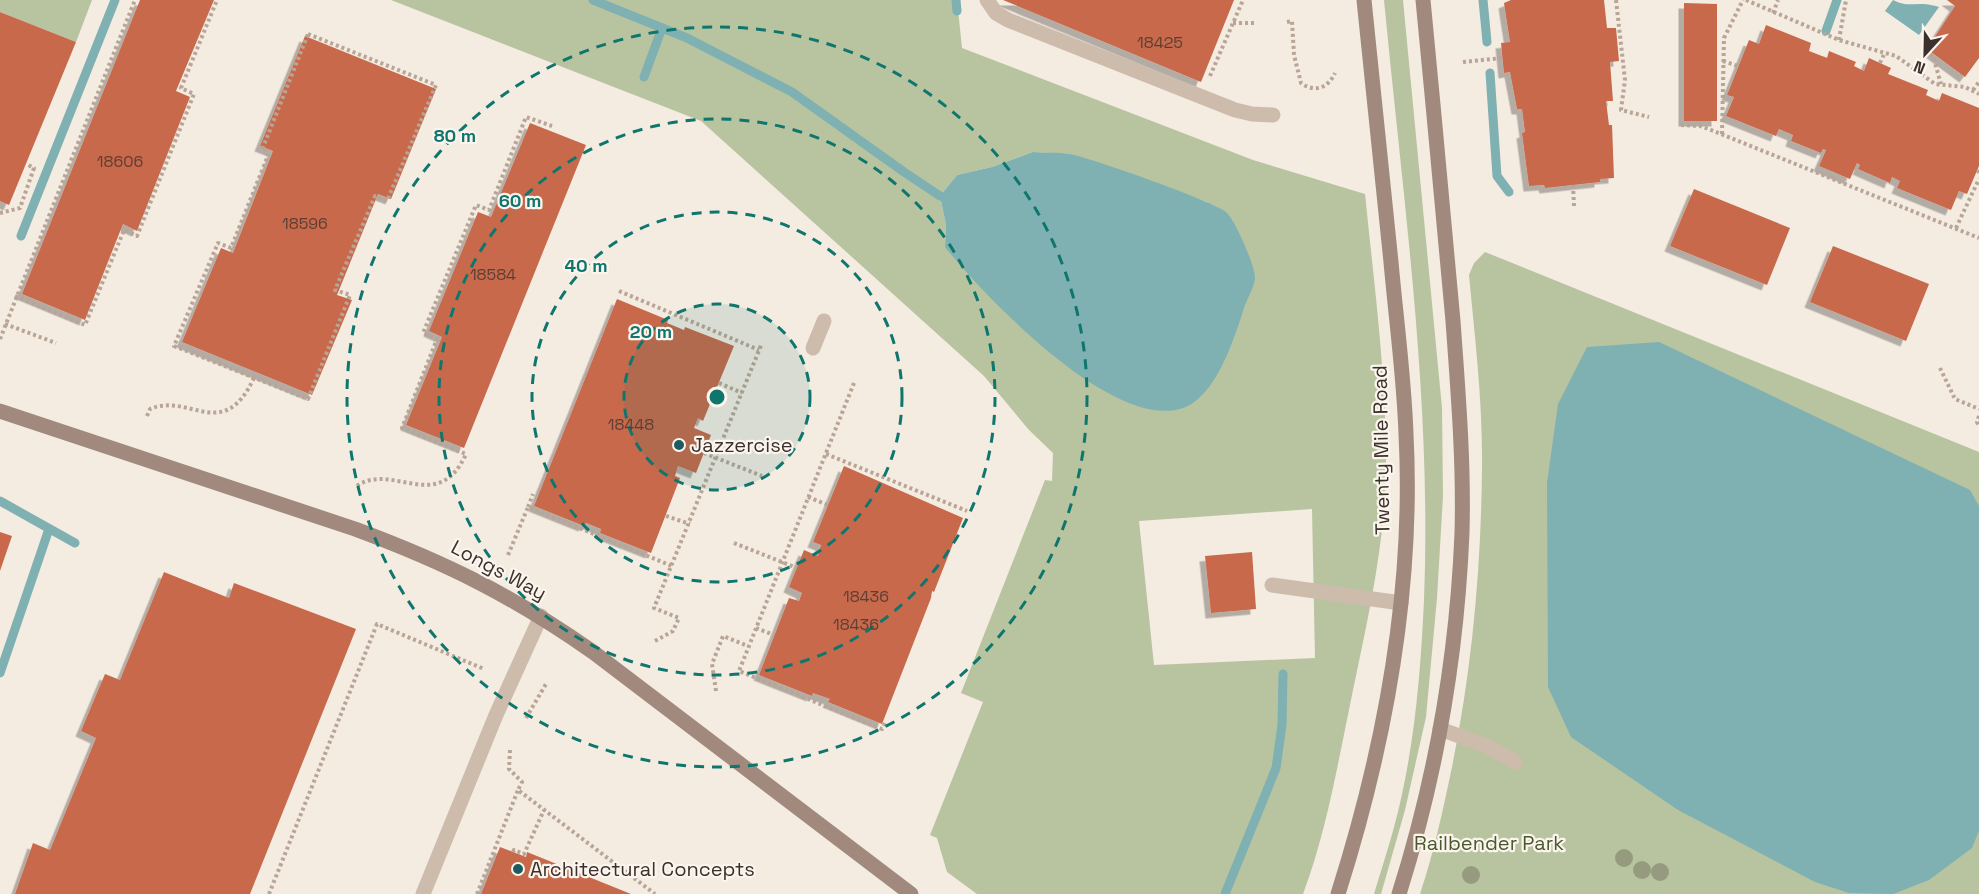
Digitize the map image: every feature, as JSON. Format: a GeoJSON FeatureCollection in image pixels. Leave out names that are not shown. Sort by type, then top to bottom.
{"type":"FeatureCollection","features":[{"type":"Feature","properties":{"kind":"main road","name":"Twenty Mile Road"},"geometry":{"type":"LineString","coordinates":[[1338,894],[1371,780],[1383,722],[1401,603],[1406,531],[1406,435],[1365,0]]}},
{"type":"Feature","properties":{"kind":"main road"},"geometry":{"type":"LineString","coordinates":[[1399,894],[1425,803],[1440,729],[1458,598],[1462,466],[1446,230],[1423,0]]}},
{"type":"Feature","properties":{"kind":"main road","name":"Longs Way"},"geometry":{"type":"LineString","coordinates":[[0,411],[413,550],[471,576],[541,616],[911,894]]}},
{"type":"Feature","properties":{"kind":"street"},"geometry":{"type":"LineString","coordinates":[[987,0],[996,13],[1008,20],[1252,114],[1273,115]]}},
{"type":"Feature","properties":{"kind":"street"},"geometry":{"type":"LineString","coordinates":[[813,348],[824,321]]}},
{"type":"Feature","properties":{"kind":"street"},"geometry":{"type":"LineString","coordinates":[[1272,585],[1401,603]]}},
{"type":"Feature","properties":{"kind":"street"},"geometry":{"type":"LineString","coordinates":[[423,894],[496,715],[541,616]]}},
{"type":"Feature","properties":{"kind":"street"},"geometry":{"type":"LineString","coordinates":[[1440,729],[1487,746],[1515,762]]}},
{"type":"Feature","properties":{"kind":"path"},"geometry":{"type":"LineString","coordinates":[[0,339],[15,296],[135,0]]}},
{"type":"Feature","properties":{"kind":"path"},"geometry":{"type":"LineString","coordinates":[[15,296],[86,325],[124,230],[137,236],[194,94],[181,88],[217,0]]}},
{"type":"Feature","properties":{"kind":"path"},"geometry":{"type":"LineString","coordinates":[[1202,96],[1243,0]]}},
{"type":"Feature","properties":{"kind":"path"},"geometry":{"type":"LineString","coordinates":[[1616,0],[1619,44],[1625,80],[1621,111],[1649,117]]}},
{"type":"Feature","properties":{"kind":"path"},"geometry":{"type":"LineString","coordinates":[[1722,134],[1724,38],[1744,0],[1839,40],[1885,52],[1905,63],[1927,80],[1973,90],[1979,94]]}},
{"type":"Feature","properties":{"kind":"path"},"geometry":{"type":"LineString","coordinates":[[1773,14],[1778,0]]}},
{"type":"Feature","properties":{"kind":"path"},"geometry":{"type":"LineString","coordinates":[[1839,40],[1846,0]]}},
{"type":"Feature","properties":{"kind":"path"},"geometry":{"type":"LineString","coordinates":[[1287,22],[1292,21],[1294,55],[1300,83],[1306,87],[1320,88],[1331,82],[1335,73]]}},
{"type":"Feature","properties":{"kind":"path"},"geometry":{"type":"LineString","coordinates":[[1233,23],[1255,24]]}},
{"type":"Feature","properties":{"kind":"path"},"geometry":{"type":"LineString","coordinates":[[308,34],[436,85],[387,201],[375,196],[335,290],[350,295],[308,399],[254,378],[174,346],[218,243],[231,248],[269,153],[262,150],[308,34]]}},
{"type":"Feature","properties":{"kind":"path"},"geometry":{"type":"LineString","coordinates":[[1925,51],[1933,56],[1933,64],[1942,85]]}},
{"type":"Feature","properties":{"kind":"path"},"geometry":{"type":"LineString","coordinates":[[1880,63],[1885,52]]}},
{"type":"Feature","properties":{"kind":"path"},"geometry":{"type":"LineString","coordinates":[[1463,62],[1502,58]]}},
{"type":"Feature","properties":{"kind":"path"},"geometry":{"type":"LineString","coordinates":[[1723,62],[1738,66]]}},
{"type":"Feature","properties":{"kind":"path"},"geometry":{"type":"LineString","coordinates":[[1973,90],[1979,82]]}},
{"type":"Feature","properties":{"kind":"path"},"geometry":{"type":"LineString","coordinates":[[357,486],[374,479],[436,484],[451,478],[461,465],[466,454],[402,428],[437,339],[423,333],[476,205],[489,210],[526,117],[552,126]]}},
{"type":"Feature","properties":{"kind":"path"},"geometry":{"type":"LineString","coordinates":[[1681,125],[1700,126],[1722,134],[1979,238]]}},
{"type":"Feature","properties":{"kind":"path"},"geometry":{"type":"LineString","coordinates":[[0,213],[20,208],[34,168],[26,164]]}},
{"type":"Feature","properties":{"kind":"path"},"geometry":{"type":"LineString","coordinates":[[1831,178],[1834,172]]}},
{"type":"Feature","properties":{"kind":"path"},"geometry":{"type":"LineString","coordinates":[[1956,228],[1979,179]]}},
{"type":"Feature","properties":{"kind":"path"},"geometry":{"type":"LineString","coordinates":[[1573,185],[1574,206]]}},
{"type":"Feature","properties":{"kind":"path"},"geometry":{"type":"LineString","coordinates":[[619,291],[759,350]]}},
{"type":"Feature","properties":{"kind":"path"},"geometry":{"type":"LineString","coordinates":[[5,324],[56,343]]}},
{"type":"Feature","properties":{"kind":"path"},"geometry":{"type":"LineString","coordinates":[[655,641],[673,631],[679,618],[654,608],[762,343]]}},
{"type":"Feature","properties":{"kind":"path"},"geometry":{"type":"LineString","coordinates":[[1940,368],[1955,399],[1979,409]]}},
{"type":"Feature","properties":{"kind":"path"},"geometry":{"type":"LineString","coordinates":[[147,416],[150,409],[159,405],[206,412],[231,408],[242,401],[254,378]]}},
{"type":"Feature","properties":{"kind":"path"},"geometry":{"type":"LineString","coordinates":[[854,382],[739,671],[882,729],[885,723]]}},
{"type":"Feature","properties":{"kind":"path"},"geometry":{"type":"LineString","coordinates":[[719,383],[742,393]]}},
{"type":"Feature","properties":{"kind":"path"},"geometry":{"type":"LineString","coordinates":[[1978,427],[1979,416]]}},
{"type":"Feature","properties":{"kind":"path"},"geometry":{"type":"LineString","coordinates":[[704,453],[762,476]]}},
{"type":"Feature","properties":{"kind":"path"},"geometry":{"type":"LineString","coordinates":[[825,454],[967,511]]}},
{"type":"Feature","properties":{"kind":"path"},"geometry":{"type":"LineString","coordinates":[[508,555],[533,494]]}},
{"type":"Feature","properties":{"kind":"path"},"geometry":{"type":"LineString","coordinates":[[808,496],[828,505]]}},
{"type":"Feature","properties":{"kind":"path"},"geometry":{"type":"LineString","coordinates":[[528,507],[672,566]]}},
{"type":"Feature","properties":{"kind":"path"},"geometry":{"type":"LineString","coordinates":[[666,516],[690,524]]}},
{"type":"Feature","properties":{"kind":"path"},"geometry":{"type":"LineString","coordinates":[[734,543],[797,568]]}},
{"type":"Feature","properties":{"kind":"path"},"geometry":{"type":"LineString","coordinates":[[269,894],[377,624],[484,669]]}},
{"type":"Feature","properties":{"kind":"path"},"geometry":{"type":"LineString","coordinates":[[756,628],[774,635]]}},
{"type":"Feature","properties":{"kind":"path"},"geometry":{"type":"LineString","coordinates":[[716,691],[712,664],[723,636],[748,646]]}},
{"type":"Feature","properties":{"kind":"path"},"geometry":{"type":"LineString","coordinates":[[526,718],[546,684]]}},
{"type":"Feature","properties":{"kind":"path"},"geometry":{"type":"LineString","coordinates":[[477,894],[522,782],[509,769],[510,750]]}},
{"type":"Feature","properties":{"kind":"path"},"geometry":{"type":"LineString","coordinates":[[518,790],[655,894]]}},
{"type":"Feature","properties":{"kind":"path"},"geometry":{"type":"LineString","coordinates":[[513,852],[514,850],[524,854],[544,810]]}},
{"type":"Feature","properties":{"kind":"path"},"geometry":{"type":"LineString","coordinates":[[645,894],[649,890]]}},
{"type":"Feature","properties":{"kind":"green space"},"geometry":{"type":"Polygon","coordinates":[[[0,0],[92,0],[76,42],[0,12],[0,0]]]}},
{"type":"Feature","properties":{"kind":"green space"},"geometry":{"type":"Polygon","coordinates":[[[391,0],[957,0],[962,48],[1253,160],[1365,194],[1384,395],[1386,462],[1383,521],[1370,608],[1337,771],[1319,845],[1303,894],[977,894],[947,872],[937,838],[930,835],[983,702],[961,693],[1045,480],[1052,481],[1053,453],[1029,430],[984,376],[701,121],[391,0]],[[1033,152],[992,167],[957,175],[940,196],[946,225],[945,247],[1250,292],[1255,278],[1207,202],[1070,154],[1033,152]],[[1312,509],[1139,521],[1154,665],[1315,658],[1312,509]]]}},
{"type":"Feature","properties":{"kind":"green space"},"geometry":{"type":"Polygon","coordinates":[[[1384,0],[1403,0],[1442,408],[1443,496],[1437,598],[1426,717],[1405,810],[1381,894],[1374,894],[1399,807],[1414,722],[1423,624],[1425,525],[1420,375],[1384,0]]]}},
{"type":"Feature","properties":{"kind":"green space","name":"Railbender Park"},"geometry":{"type":"Polygon","coordinates":[[[1485,252],[1979,452],[1979,894],[1420,894],[1434,847],[1452,767],[1465,693],[1474,619],[1480,544],[1482,445],[1469,275],[1474,263],[1485,252]]]}},
{"type":"Feature","properties":{"kind":"water"},"geometry":{"type":"Polygon","coordinates":[[[1893,0],[1904,4],[1939,7],[1919,35],[1885,11],[1893,0]]]}},
{"type":"Feature","properties":{"kind":"water"},"geometry":{"type":"Polygon","coordinates":[[[1033,152],[1070,154],[1102,163],[1218,207],[1231,218],[1249,256],[1255,279],[1222,365],[1214,380],[1193,403],[1180,409],[1151,410],[1119,399],[1085,379],[1051,354],[1018,325],[945,247],[946,225],[940,196],[957,175],[992,167],[1033,152]]]}},
{"type":"Feature","properties":{"kind":"water"},"geometry":{"type":"Polygon","coordinates":[[[1659,342],[1970,490],[1979,506],[1979,831],[1972,848],[1929,880],[1893,894],[1849,893],[1815,882],[1678,810],[1571,737],[1548,687],[1547,483],[1558,404],[1587,347],[1659,342]]]}},
{"type":"Feature","properties":{"kind":"building"},"geometry":{"type":"Polygon","coordinates":[[[140,0],[214,0],[176,91],[190,97],[137,231],[123,224],[85,320],[22,294],[140,0]]]}},
{"type":"Feature","properties":{"kind":"building"},"geometry":{"type":"Polygon","coordinates":[[[1003,0],[1234,0],[1201,82],[1003,0]]]}},
{"type":"Feature","properties":{"kind":"building"},"geometry":{"type":"Polygon","coordinates":[[[1511,0],[1604,0],[1607,28],[1616,28],[1619,61],[1610,62],[1613,101],[1606,101],[1609,125],[1612,125],[1614,178],[1600,179],[1600,182],[1545,188],[1544,185],[1529,186],[1522,133],[1525,132],[1522,109],[1517,109],[1510,72],[1504,73],[1501,43],[1510,42],[1504,3],[1511,0]]]}},
{"type":"Feature","properties":{"kind":"building"},"geometry":{"type":"Polygon","coordinates":[[[1947,0],[1979,0],[1979,58],[1965,77],[1927,49],[1955,6],[1947,0]]]}},
{"type":"Feature","properties":{"kind":"building"},"geometry":{"type":"Polygon","coordinates":[[[1684,3],[1717,4],[1717,121],[1684,121],[1684,3]]]}},
{"type":"Feature","properties":{"kind":"building"},"geometry":{"type":"Polygon","coordinates":[[[0,12],[76,42],[9,205],[0,201],[0,12]]]}},
{"type":"Feature","properties":{"kind":"building"},"geometry":{"type":"Polygon","coordinates":[[[1766,25],[1811,43],[1809,51],[1827,58],[1829,51],[1856,62],[1854,66],[1864,71],[1869,58],[1891,68],[1888,74],[1928,90],[1926,95],[1939,101],[1942,93],[1979,108],[1979,166],[1967,194],[1959,191],[1951,210],[1897,188],[1900,181],[1892,177],[1890,183],[1858,169],[1860,165],[1857,163],[1850,179],[1819,166],[1826,150],[1823,149],[1821,153],[1791,141],[1793,135],[1779,129],[1776,136],[1726,116],[1734,97],[1727,95],[1749,40],[1759,44],[1766,25]]]}},
{"type":"Feature","properties":{"kind":"building"},"geometry":{"type":"Polygon","coordinates":[[[305,36],[436,89],[391,199],[378,194],[337,295],[352,300],[312,395],[182,342],[221,248],[233,253],[273,151],[260,146],[305,36]]]}},
{"type":"Feature","properties":{"kind":"building"},"geometry":{"type":"Polygon","coordinates":[[[530,123],[586,145],[464,448],[406,425],[442,337],[429,331],[478,212],[491,217],[530,123]]]}},
{"type":"Feature","properties":{"kind":"building"},"geometry":{"type":"Polygon","coordinates":[[[1694,189],[1790,228],[1767,285],[1670,246],[1694,189]]]}},
{"type":"Feature","properties":{"kind":"building"},"geometry":{"type":"Polygon","coordinates":[[[1833,246],[1929,284],[1906,341],[1810,302],[1833,246]]]}},
{"type":"Feature","properties":{"kind":"building"},"geometry":{"type":"Polygon","coordinates":[[[617,299],[668,320],[667,323],[684,330],[685,327],[734,346],[703,421],[698,418],[694,428],[711,435],[696,473],[678,466],[675,476],[680,478],[651,553],[600,533],[601,529],[586,523],[584,526],[534,506],[617,299]]]}},
{"type":"Feature","properties":{"kind":"building"},"geometry":{"type":"Polygon","coordinates":[[[844,466],[963,518],[934,592],[932,591],[882,724],[828,702],[830,699],[813,693],[812,696],[759,675],[789,598],[799,601],[802,593],[789,587],[804,550],[818,556],[821,545],[813,542],[844,466]]]}},
{"type":"Feature","properties":{"kind":"building"},"geometry":{"type":"Polygon","coordinates":[[[0,532],[12,536],[0,571],[0,532]]]}},
{"type":"Feature","properties":{"kind":"building"},"geometry":{"type":"Polygon","coordinates":[[[1252,552],[1256,609],[1211,613],[1205,556],[1252,552]]]}},
{"type":"Feature","properties":{"kind":"building"},"geometry":{"type":"Polygon","coordinates":[[[164,572],[229,598],[234,583],[356,629],[250,894],[15,894],[33,843],[50,850],[96,738],[81,731],[105,674],[120,680],[164,572]]]}},
{"type":"Feature","properties":{"kind":"building"},"geometry":{"type":"Polygon","coordinates":[[[500,847],[526,857],[527,852],[631,894],[481,894],[500,847]]]}},
{"type":"Feature","properties":{"kind":"waterway"},"geometry":{"type":"LineString","coordinates":[[21,236],[115,0]]}},
{"type":"Feature","properties":{"kind":"waterway"},"geometry":{"type":"LineString","coordinates":[[593,0],[687,38],[792,92],[904,172],[940,196],[951,199]]}},
{"type":"Feature","properties":{"kind":"waterway"},"geometry":{"type":"LineString","coordinates":[[956,0],[957,11]]}},
{"type":"Feature","properties":{"kind":"waterway"},"geometry":{"type":"LineString","coordinates":[[1483,0],[1487,42]]}},
{"type":"Feature","properties":{"kind":"waterway"},"geometry":{"type":"LineString","coordinates":[[1826,31],[1837,0]]}},
{"type":"Feature","properties":{"kind":"waterway"},"geometry":{"type":"LineString","coordinates":[[644,77],[662,28]]}},
{"type":"Feature","properties":{"kind":"waterway"},"geometry":{"type":"LineString","coordinates":[[1490,73],[1497,176],[1509,192]]}},
{"type":"Feature","properties":{"kind":"waterway"},"geometry":{"type":"LineString","coordinates":[[0,501],[75,543]]}},
{"type":"Feature","properties":{"kind":"waterway"},"geometry":{"type":"LineString","coordinates":[[0,673],[49,529]]}},
{"type":"Feature","properties":{"kind":"waterway"},"geometry":{"type":"LineString","coordinates":[[1225,894],[1276,768],[1282,725],[1283,674]]}},
{"type":"Feature","properties":{"kind":"place","name":"Jazzercise"},"geometry":{"type":"Point","coordinates":[679,445]}},
{"type":"Feature","properties":{"kind":"place","name":"Architectural Concepts"},"geometry":{"type":"Point","coordinates":[518,869]}}]}
